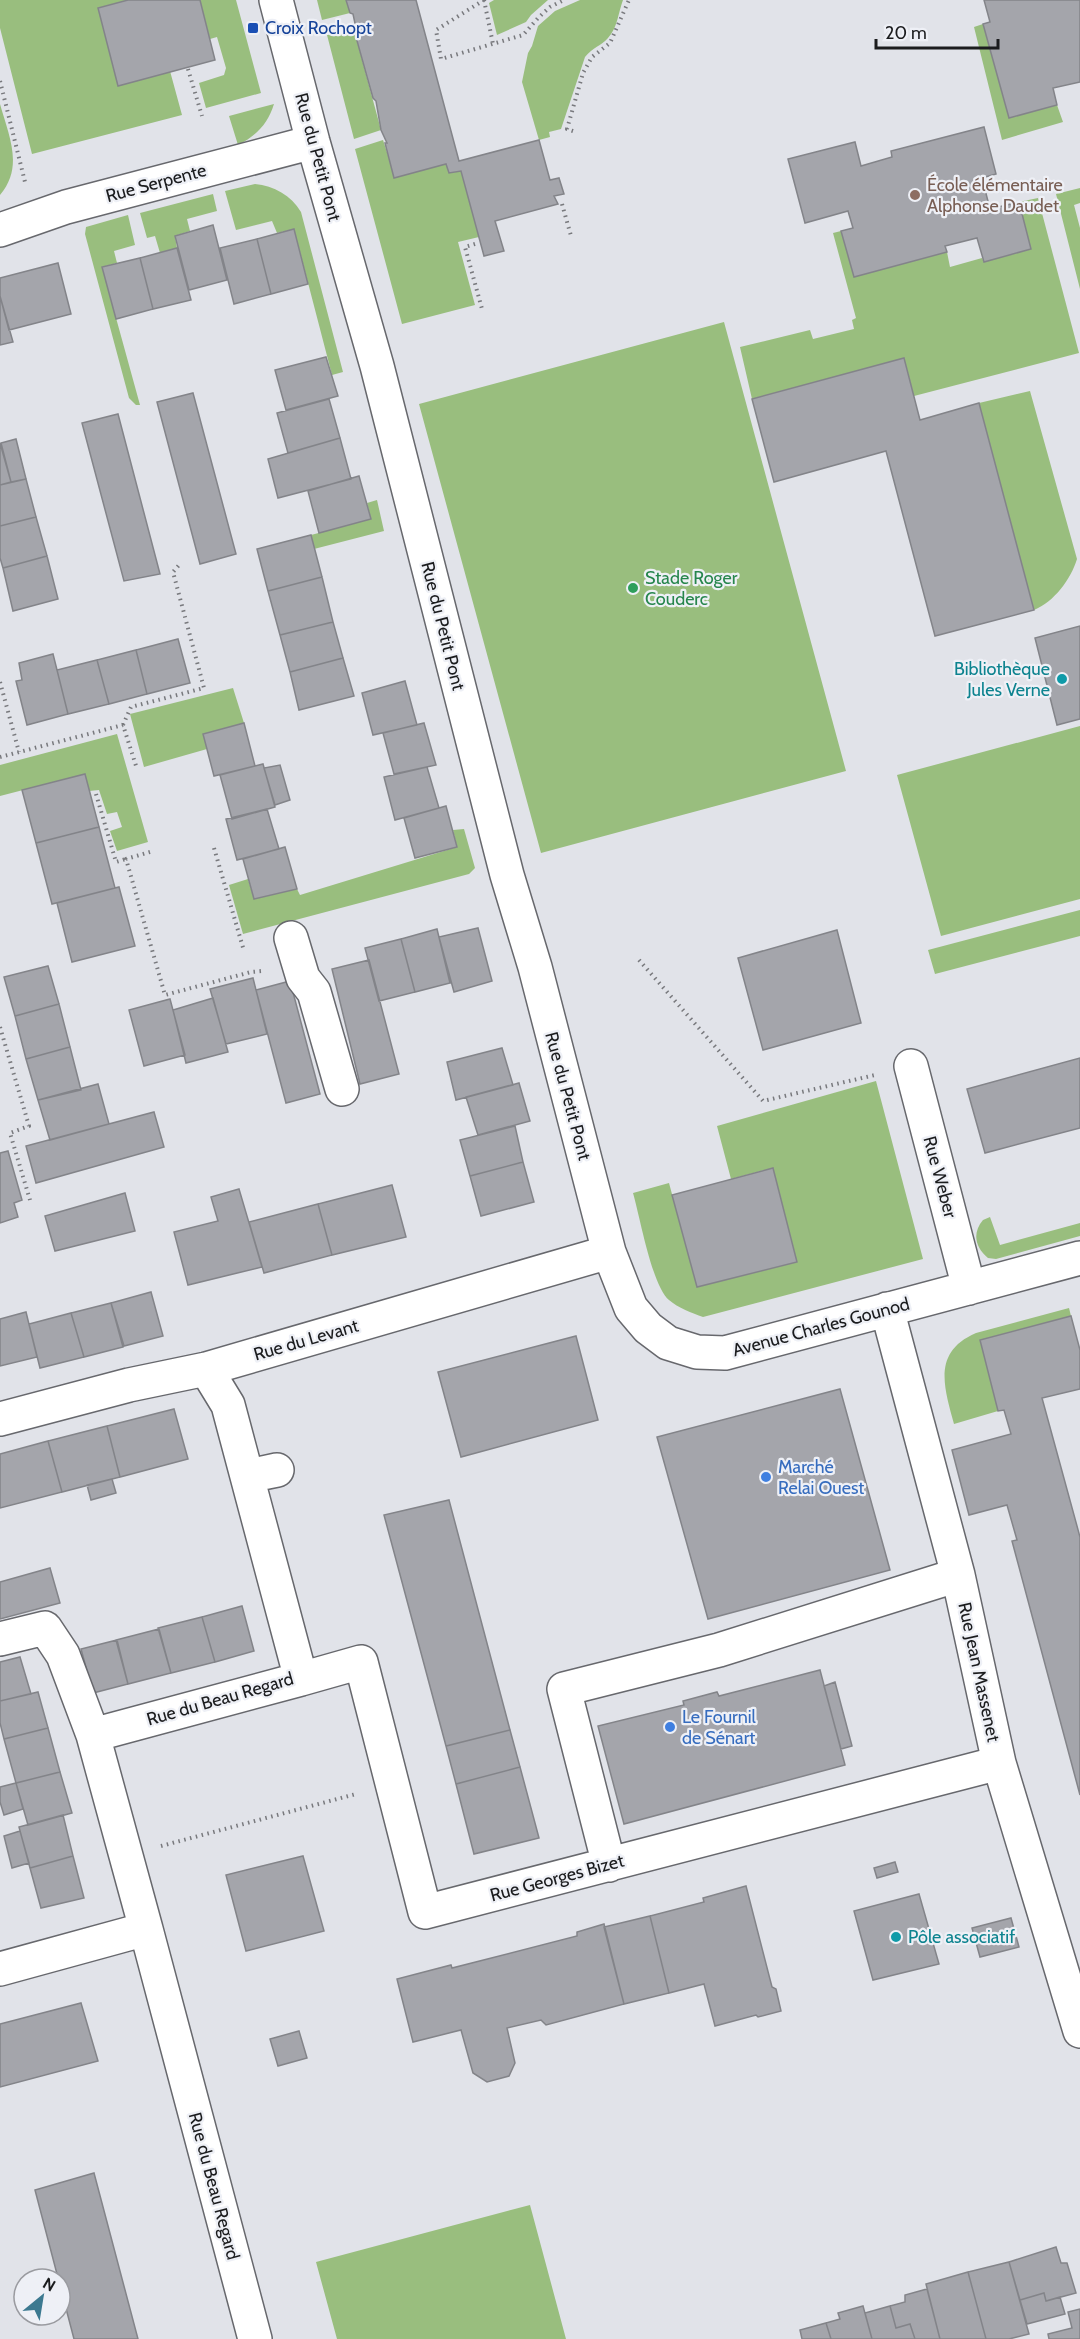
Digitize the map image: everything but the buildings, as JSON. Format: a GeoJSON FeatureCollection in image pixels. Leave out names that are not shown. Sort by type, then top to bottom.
{"type":"FeatureCollection","features":[{"type":"Feature","properties":{"kind":"street","name":"Rue du Petit Pont"},"geometry":{"type":"LineString","coordinates":[[276,0],[313,142],[377,366],[507,875],[535,967],[609,1252]]}},
{"type":"Feature","properties":{"kind":"street","name":"Rue Serpente"},"geometry":{"type":"LineString","coordinates":[[0,230],[66,207],[313,142]]}},
{"type":"Feature","properties":{"kind":"street"},"geometry":{"type":"LineString","coordinates":[[291,938],[303,978],[314,992],[342,1089]]}},
{"type":"Feature","properties":{"kind":"street","name":"Rue Weber"},"geometry":{"type":"LineString","coordinates":[[911,1066],[969,1288]]}},
{"type":"Feature","properties":{"kind":"street","name":"Avenue Charles Gounod"},"geometry":{"type":"LineString","coordinates":[[609,1252],[631,1308],[648,1328],[668,1343],[697,1352],[725,1353],[1080,1258]]}},
{"type":"Feature","properties":{"kind":"street","name":"Rue du Levant"},"geometry":{"type":"LineString","coordinates":[[0,1419],[129,1385],[206,1369],[609,1252]]}},
{"type":"Feature","properties":{"kind":"street","name":"Rue Jean Massenet"},"geometry":{"type":"LineString","coordinates":[[887,1309],[958,1575],[999,1763],[1080,2031]]}},
{"type":"Feature","properties":{"kind":"street","name":"Rue du Beau Regard"},"geometry":{"type":"LineString","coordinates":[[206,1369],[228,1405],[262,1473],[301,1679],[93,1735],[255,2339]]}},
{"type":"Feature","properties":{"kind":"street"},"geometry":{"type":"LineString","coordinates":[[609,1865],[564,1689],[719,1650],[958,1575]]}},
{"type":"Feature","properties":{"kind":"street"},"geometry":{"type":"LineString","coordinates":[[0,1639],[45,1628],[63,1655],[93,1735]]}},
{"type":"Feature","properties":{"kind":"street","name":"Rue Georges Bizet"},"geometry":{"type":"LineString","coordinates":[[301,1679],[362,1662],[425,1912],[999,1763]]}},
{"type":"Feature","properties":{"kind":"street"},"geometry":{"type":"LineString","coordinates":[[0,1969],[146,1929]]}},
{"type":"Feature","properties":{"kind":"path"},"geometry":{"type":"LineString","coordinates":[[493,44],[484,0],[436,30],[441,59],[493,44],[523,35],[537,18],[550,7],[564,0]]}},
{"type":"Feature","properties":{"kind":"path"},"geometry":{"type":"LineString","coordinates":[[573,131],[567,129],[583,73],[592,57],[610,43],[629,0]]}},
{"type":"Feature","properties":{"kind":"path"},"geometry":{"type":"LineString","coordinates":[[188,69],[202,116]]}},
{"type":"Feature","properties":{"kind":"path"},"geometry":{"type":"LineString","coordinates":[[0,81],[26,185]]}},
{"type":"Feature","properties":{"kind":"path"},"geometry":{"type":"LineString","coordinates":[[562,204],[571,236]]}},
{"type":"Feature","properties":{"kind":"path"},"geometry":{"type":"LineString","coordinates":[[475,244],[465,247],[482,309]]}},
{"type":"Feature","properties":{"kind":"path"},"geometry":{"type":"LineString","coordinates":[[137,769],[123,725],[131,707],[204,688],[173,573],[179,565]]}},
{"type":"Feature","properties":{"kind":"path"},"geometry":{"type":"LineString","coordinates":[[0,682],[19,752]]}},
{"type":"Feature","properties":{"kind":"path"},"geometry":{"type":"LineString","coordinates":[[0,757],[123,725]]}},
{"type":"Feature","properties":{"kind":"path"},"geometry":{"type":"LineString","coordinates":[[96,794],[116,862],[150,852]]}},
{"type":"Feature","properties":{"kind":"path"},"geometry":{"type":"LineString","coordinates":[[214,848],[244,951]]}},
{"type":"Feature","properties":{"kind":"path"},"geometry":{"type":"LineString","coordinates":[[126,859],[165,995],[251,972],[263,971]]}},
{"type":"Feature","properties":{"kind":"path"},"geometry":{"type":"LineString","coordinates":[[639,960],[764,1101],[911,1066]]}},
{"type":"Feature","properties":{"kind":"path"},"geometry":{"type":"LineString","coordinates":[[0,1027],[29,1126],[10,1133],[30,1200]]}},
{"type":"Feature","properties":{"kind":"path"},"geometry":{"type":"LineString","coordinates":[[151,1848],[364,1791]]}},
{"type":"Feature","properties":{"kind":"green space"},"geometry":{"type":"Polygon","coordinates":[[[0,0],[128,0],[98,8],[118,86],[170,71],[182,115],[32,154],[0,28],[0,0]]]}},
{"type":"Feature","properties":{"kind":"green space"},"geometry":{"type":"Polygon","coordinates":[[[200,0],[236,0],[261,93],[206,108],[199,83],[224,75],[226,68],[217,37],[210,39],[200,0]]]}},
{"type":"Feature","properties":{"kind":"green space"},"geometry":{"type":"Polygon","coordinates":[[[317,0],[346,0],[350,13],[322,20],[317,0]]]}},
{"type":"Feature","properties":{"kind":"green space"},"geometry":{"type":"Polygon","coordinates":[[[494,0],[548,0],[526,22],[497,35],[489,3],[494,0]]]}},
{"type":"Feature","properties":{"kind":"green space"},"geometry":{"type":"Polygon","coordinates":[[[580,0],[623,0],[611,34],[585,57],[561,129],[549,132],[550,137],[539,140],[522,82],[528,53],[538,26],[555,11],[580,0]]]}},
{"type":"Feature","properties":{"kind":"green space"},"geometry":{"type":"Polygon","coordinates":[[[983,24],[1009,118],[1057,105],[1063,122],[1002,140],[974,27],[983,24]]]}},
{"type":"Feature","properties":{"kind":"green space"},"geometry":{"type":"Polygon","coordinates":[[[354,30],[381,130],[354,139],[327,35],[354,30]]]}},
{"type":"Feature","properties":{"kind":"green space"},"geometry":{"type":"Polygon","coordinates":[[[0,104],[10,139],[13,162],[7,184],[0,195],[0,104]]]}},
{"type":"Feature","properties":{"kind":"green space"},"geometry":{"type":"Polygon","coordinates":[[[274,104],[260,129],[238,145],[229,116],[274,104]]]}},
{"type":"Feature","properties":{"kind":"green space"},"geometry":{"type":"Polygon","coordinates":[[[383,140],[395,177],[446,164],[449,173],[461,171],[479,237],[458,242],[475,305],[402,324],[355,149],[383,140]]]}},
{"type":"Feature","properties":{"kind":"green space"},"geometry":{"type":"Polygon","coordinates":[[[255,184],[281,192],[301,212],[343,372],[332,375],[294,229],[277,233],[272,221],[236,230],[225,191],[255,184]]]}},
{"type":"Feature","properties":{"kind":"green space"},"geometry":{"type":"Polygon","coordinates":[[[1080,188],[1080,203],[1074,205],[1080,228],[1080,289],[1056,194],[1080,188]]]}},
{"type":"Feature","properties":{"kind":"green space"},"geometry":{"type":"Polygon","coordinates":[[[213,194],[217,211],[187,219],[190,231],[175,236],[177,248],[160,253],[155,236],[147,238],[140,213],[213,194]]]}},
{"type":"Feature","properties":{"kind":"green space"},"geometry":{"type":"Polygon","coordinates":[[[1038,198],[1079,353],[914,396],[904,358],[752,399],[740,347],[810,330],[813,339],[854,329],[852,320],[856,318],[833,233],[841,231],[854,277],[947,252],[950,267],[982,258],[984,262],[1031,249],[1019,202],[1038,198]]]}},
{"type":"Feature","properties":{"kind":"green space"},"geometry":{"type":"Polygon","coordinates":[[[128,215],[135,245],[114,251],[117,263],[102,267],[140,405],[136,405],[129,398],[85,234],[86,227],[128,215]]]}},
{"type":"Feature","properties":{"kind":"green space","name":"Stade Roger Couderc"},"geometry":{"type":"Polygon","coordinates":[[[724,322],[846,771],[541,853],[419,404],[724,322]]]}},
{"type":"Feature","properties":{"kind":"green space"},"geometry":{"type":"Polygon","coordinates":[[[1030,391],[1077,559],[1061,589],[1055,596],[1034,610],[979,403],[1030,391]]]}},
{"type":"Feature","properties":{"kind":"green space"},"geometry":{"type":"Polygon","coordinates":[[[377,500],[384,531],[314,549],[311,535],[371,519],[367,503],[377,500]]]}},
{"type":"Feature","properties":{"kind":"green space"},"geometry":{"type":"Polygon","coordinates":[[[233,688],[244,723],[203,734],[207,749],[144,767],[130,714],[233,688]]]}},
{"type":"Feature","properties":{"kind":"green space"},"geometry":{"type":"Polygon","coordinates":[[[1080,726],[1080,899],[941,936],[897,775],[1080,726]]]}},
{"type":"Feature","properties":{"kind":"green space"},"geometry":{"type":"Polygon","coordinates":[[[117,734],[148,842],[117,851],[110,831],[122,827],[117,812],[107,814],[99,790],[89,791],[85,774],[0,796],[0,765],[117,734]]]}},
{"type":"Feature","properties":{"kind":"green space"},"geometry":{"type":"Polygon","coordinates":[[[464,829],[475,868],[469,874],[243,934],[229,885],[248,879],[254,899],[297,889],[300,895],[457,847],[453,830],[464,829]]]}},
{"type":"Feature","properties":{"kind":"green space"},"geometry":{"type":"Polygon","coordinates":[[[1080,910],[1080,936],[935,974],[928,950],[1080,910]]]}},
{"type":"Feature","properties":{"kind":"green space"},"geometry":{"type":"Polygon","coordinates":[[[876,1081],[923,1259],[703,1317],[669,1300],[657,1281],[633,1193],[669,1183],[697,1287],[797,1262],[773,1168],[731,1179],[717,1126],[876,1081]]]}},
{"type":"Feature","properties":{"kind":"green space"},"geometry":{"type":"Polygon","coordinates":[[[990,1217],[1000,1245],[1080,1223],[1080,1236],[996,1259],[988,1258],[980,1249],[976,1235],[983,1220],[990,1217]]]}},
{"type":"Feature","properties":{"kind":"green space"},"geometry":{"type":"Polygon","coordinates":[[[1069,1308],[1071,1316],[980,1340],[998,1411],[954,1424],[945,1384],[947,1360],[953,1350],[962,1341],[976,1333],[1069,1308]]]}},
{"type":"Feature","properties":{"kind":"green space"},"geometry":{"type":"Polygon","coordinates":[[[530,2205],[566,2339],[337,2339],[316,2262],[530,2205]]]}},
{"type":"Feature","properties":{"kind":"place","name":"Croix Rochopt"},"geometry":{"type":"Point","coordinates":[253,28]}},
{"type":"Feature","properties":{"kind":"place","name":"École élémentaire Alphonse Daudet"},"geometry":{"type":"Point","coordinates":[915,195]}},
{"type":"Feature","properties":{"kind":"place","name":"Stade Roger Couderc"},"geometry":{"type":"Point","coordinates":[633,588]}},
{"type":"Feature","properties":{"kind":"place","name":"Bibliothèque Jules Verne"},"geometry":{"type":"Point","coordinates":[1062,679]}},
{"type":"Feature","properties":{"kind":"place","name":"Marché Relai Ouest"},"geometry":{"type":"Point","coordinates":[766,1477]}},
{"type":"Feature","properties":{"kind":"place","name":"Le Fournil de Sénart"},"geometry":{"type":"Point","coordinates":[670,1727]}},
{"type":"Feature","properties":{"kind":"place","name":"Pôle associatif"},"geometry":{"type":"Point","coordinates":[896,1937]}}]}
